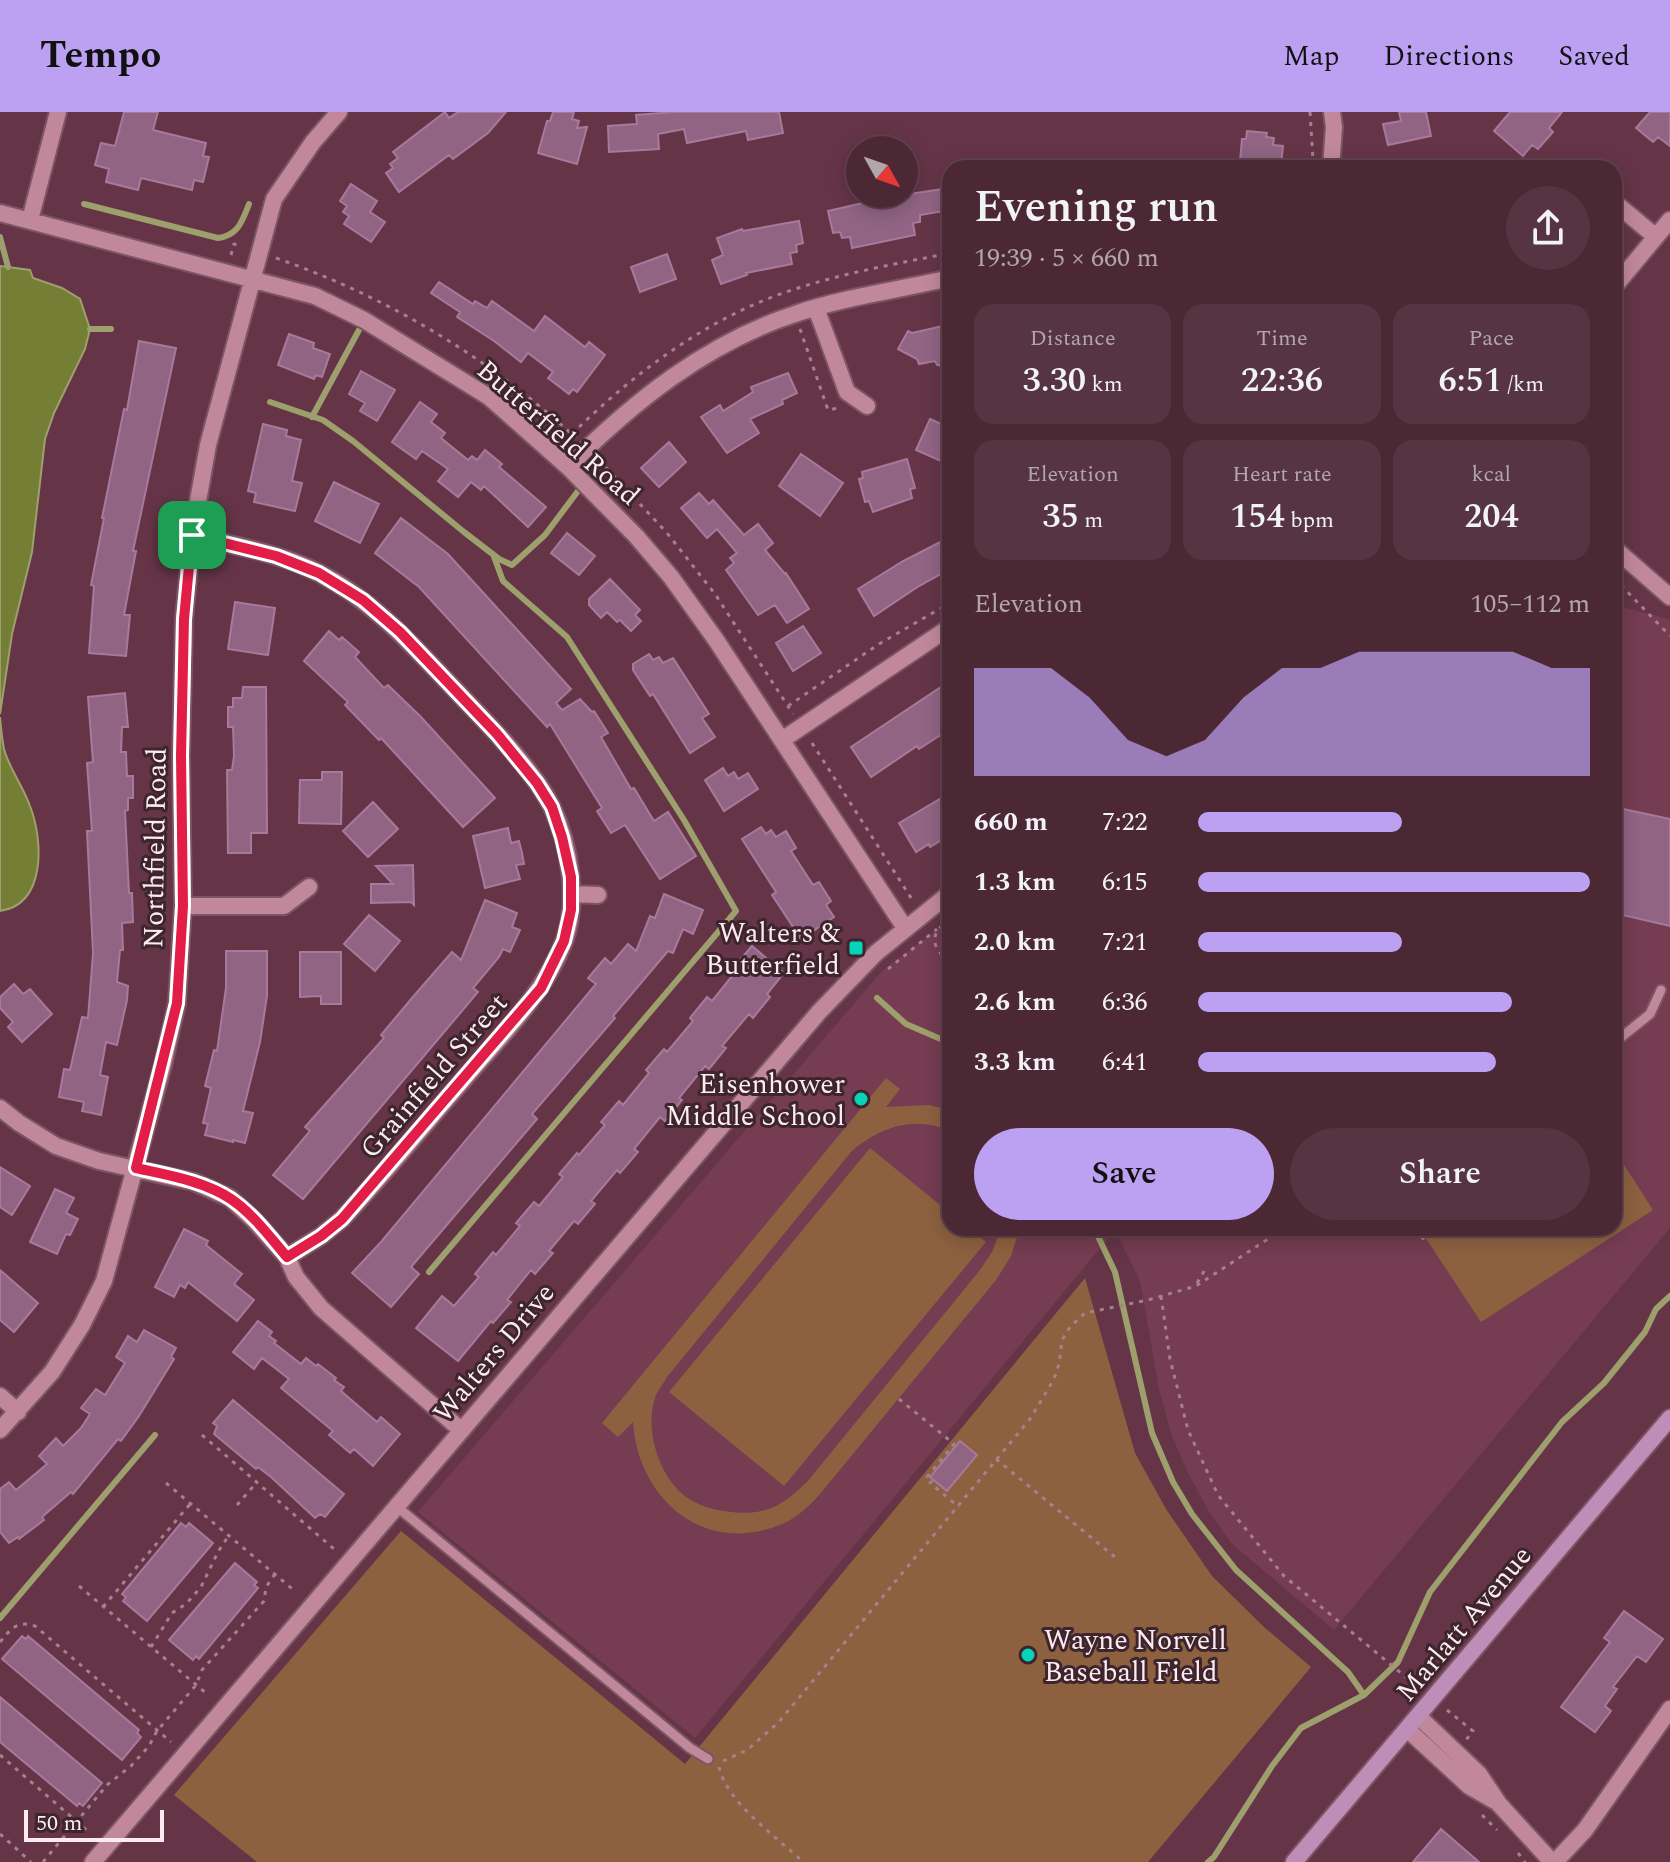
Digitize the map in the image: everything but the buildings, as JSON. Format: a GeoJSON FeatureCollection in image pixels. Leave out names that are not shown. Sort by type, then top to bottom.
{"type":"FeatureCollection","features":[{"type":"Feature","properties":{"kind":"street"},"geometry":{"type":"LineString","coordinates":[[30,220],[58,112]]}},
{"type":"Feature","properties":{"kind":"street","name":"Northfield Road"},"geometry":{"type":"LineString","coordinates":[[0,1430],[39,1389],[73,1342],[104,1281],[136,1168],[177,1003],[183,906],[181,756],[184,619],[192,535],[208,445],[274,199],[304,153],[339,112]]}},
{"type":"Feature","properties":{"kind":"street"},"geometry":{"type":"LineString","coordinates":[[1331,160],[1332,112]]}},
{"type":"Feature","properties":{"kind":"street"},"geometry":{"type":"LineString","coordinates":[[1622,209],[1656,237]]}},
{"type":"Feature","properties":{"kind":"street","name":"Butterfield Road"},"geometry":{"type":"LineString","coordinates":[[0,213],[315,296],[364,320],[489,397],[568,467],[636,536],[671,577],[704,622],[905,928]]}},
{"type":"Feature","properties":{"kind":"street"},"geometry":{"type":"LineString","coordinates":[[1622,277],[1670,220]]}},
{"type":"Feature","properties":{"kind":"street"},"geometry":{"type":"LineString","coordinates":[[568,467],[637,403],[683,368],[721,346],[795,313],[942,280]]}},
{"type":"Feature","properties":{"kind":"street"},"geometry":{"type":"LineString","coordinates":[[816,308],[847,392],[861,402]]}},
{"type":"Feature","properties":{"kind":"street","name":"Grainfield Street"},"geometry":{"type":"LineString","coordinates":[[192,535],[276,556],[319,573],[363,600],[400,632],[497,734],[537,783],[552,807],[562,837],[572,894],[564,941],[541,988],[342,1219],[287,1257]]}},
{"type":"Feature","properties":{"kind":"street"},"geometry":{"type":"LineString","coordinates":[[1622,555],[1670,597]]}},
{"type":"Feature","properties":{"kind":"street"},"geometry":{"type":"LineString","coordinates":[[782,740],[942,632]]}},
{"type":"Feature","properties":{"kind":"street"},"geometry":{"type":"LineString","coordinates":[[183,906],[284,906],[309,887]]}},
{"type":"Feature","properties":{"kind":"street"},"geometry":{"type":"LineString","coordinates":[[572,894],[598,895]]}},
{"type":"Feature","properties":{"kind":"street","name":"Walters Drive"},"geometry":{"type":"LineString","coordinates":[[93,1862],[819,1012],[853,975],[942,899]]}},
{"type":"Feature","properties":{"kind":"street"},"geometry":{"type":"LineString","coordinates":[[0,1108],[56,1146],[99,1161],[194,1182],[230,1198],[287,1257],[296,1277],[321,1308],[461,1430]]}},
{"type":"Feature","properties":{"kind":"street"},"geometry":{"type":"LineString","coordinates":[[0,1396],[18,1412]]}},
{"type":"Feature","properties":{"kind":"street","name":"Marlatt Avenue"},"geometry":{"type":"LineString","coordinates":[[1294,1862],[1670,1418]]}},
{"type":"Feature","properties":{"kind":"street"},"geometry":{"type":"LineString","coordinates":[[1413,1722],[1469,1786],[1499,1804],[1554,1862],[1585,1830],[1670,1709]]}},
{"type":"Feature","properties":{"kind":"lane"},"geometry":{"type":"LineString","coordinates":[[1622,1037],[1650,1014],[1661,990]]}},
{"type":"Feature","properties":{"kind":"lane"},"geometry":{"type":"LineString","coordinates":[[396,1506],[690,1748],[708,1759]]}},
{"type":"Feature","properties":{"kind":"path"},"geometry":{"type":"LineString","coordinates":[[1310,112],[1312,160]]}},
{"type":"Feature","properties":{"kind":"path"},"geometry":{"type":"LineString","coordinates":[[795,313],[828,410],[861,402]]}},
{"type":"Feature","properties":{"kind":"path"},"geometry":{"type":"LineString","coordinates":[[1622,587],[1670,636]]}},
{"type":"Feature","properties":{"kind":"path"},"geometry":{"type":"LineString","coordinates":[[788,706],[879,644],[942,608]]}},
{"type":"Feature","properties":{"kind":"path"},"geometry":{"type":"LineString","coordinates":[[809,740],[913,901]]}},
{"type":"Feature","properties":{"kind":"path"},"geometry":{"type":"LineString","coordinates":[[888,969],[942,925]]}},
{"type":"Feature","properties":{"kind":"path"},"geometry":{"type":"LineString","coordinates":[[937,929],[934,936],[936,949],[942,955]]}},
{"type":"Feature","properties":{"kind":"path"},"geometry":{"type":"LineString","coordinates":[[803,1862],[734,1796],[722,1782],[718,1763],[747,1750],[778,1723],[959,1507],[1044,1400],[1059,1364],[1062,1340],[1070,1327],[1085,1313],[1196,1286],[1273,1236]]}},
{"type":"Feature","properties":{"kind":"path"},"geometry":{"type":"LineString","coordinates":[[1421,1236],[1427,1239]]}},
{"type":"Feature","properties":{"kind":"path"},"geometry":{"type":"LineString","coordinates":[[1196,1286],[1207,1266]]}},
{"type":"Feature","properties":{"kind":"path"},"geometry":{"type":"LineString","coordinates":[[1161,1296],[1170,1359],[1188,1430],[1218,1495],[1284,1576],[1417,1687]]}},
{"type":"Feature","properties":{"kind":"path"},"geometry":{"type":"LineString","coordinates":[[899,1399],[954,1444],[927,1477],[959,1507]]}},
{"type":"Feature","properties":{"kind":"path"},"geometry":{"type":"LineString","coordinates":[[202,1435],[334,1549]]}},
{"type":"Feature","properties":{"kind":"path"},"geometry":{"type":"LineString","coordinates":[[996,1459],[1116,1558]]}},
{"type":"Feature","properties":{"kind":"path"},"geometry":{"type":"LineString","coordinates":[[237,1505],[257,1482]]}},
{"type":"Feature","properties":{"kind":"path"},"geometry":{"type":"LineString","coordinates":[[166,1483],[296,1592]]}},
{"type":"Feature","properties":{"kind":"path"},"geometry":{"type":"LineString","coordinates":[[103,1607],[191,1503]]}},
{"type":"Feature","properties":{"kind":"path"},"geometry":{"type":"LineString","coordinates":[[151,1647],[172,1613],[186,1604],[201,1587],[229,1535]]}},
{"type":"Feature","properties":{"kind":"path"},"geometry":{"type":"LineString","coordinates":[[43,1862],[107,1785],[131,1766],[149,1746],[157,1731],[196,1685],[202,1670],[264,1601],[266,1587],[275,1574]]}},
{"type":"Feature","properties":{"kind":"path"},"geometry":{"type":"LineString","coordinates":[[79,1586],[207,1694]]}},
{"type":"Feature","properties":{"kind":"path"},"geometry":{"type":"LineString","coordinates":[[0,1642],[14,1626],[24,1622],[35,1626],[171,1742]]}},
{"type":"Feature","properties":{"kind":"path"},"geometry":{"type":"LineString","coordinates":[[0,1755],[90,1833]]}},
{"type":"Feature","properties":{"kind":"path"},"geometry":{"type":"LineString","coordinates":[[0,1834],[31,1862]]}},
{"type":"Feature","properties":{"kind":"path"},"geometry":{"type":"LineString","coordinates":[[20,1862],[25,1856]]}},
{"type":"Feature","properties":{"kind":"shaded area"},"geometry":{"type":"Polygon","coordinates":[[[0,266],[30,270],[33,278],[62,288],[80,299],[90,329],[85,349],[45,439],[32,552],[12,634],[0,714],[0,266]]]}},
{"type":"Feature","properties":{"kind":"shaded area","name":"Eisenhower Middle School"},"geometry":{"type":"Polygon","coordinates":[[[1622,607],[1670,619],[1670,1228],[1334,1630],[1232,1544],[1208,1510],[1171,1434],[1159,1389],[1140,1281],[1118,1236],[1622,1236],[1622,607]]]}},
{"type":"Feature","properties":{"kind":"shaded area"},"geometry":{"type":"Polygon","coordinates":[[[0,717],[4,749],[30,806],[39,852],[34,883],[26,896],[15,906],[0,911],[0,717]]]}},
{"type":"Feature","properties":{"kind":"shaded area","name":"Eisenhower Middle School"},"geometry":{"type":"Polygon","coordinates":[[[942,926],[942,1236],[1110,1236],[695,1738],[418,1512],[882,971],[942,926]]]}},
{"type":"Feature","properties":{"kind":"shaded area"},"geometry":{"type":"Polygon","coordinates":[[[886,1078],[900,1089],[886,1107],[929,1105],[942,1108],[942,1128],[924,1124],[898,1126],[873,1136],[851,1152],[667,1377],[655,1398],[651,1422],[655,1447],[671,1482],[679,1491],[700,1504],[718,1510],[738,1513],[772,1508],[807,1482],[980,1270],[998,1236],[1017,1236],[1011,1256],[996,1280],[820,1494],[802,1511],[782,1524],[753,1532],[727,1533],[702,1527],[680,1514],[662,1497],[647,1475],[633,1422],[618,1437],[602,1423],[886,1078]]]}},
{"type":"Feature","properties":{"kind":"shaded area"},"geometry":{"type":"Polygon","coordinates":[[[870,1148],[942,1206],[942,1236],[979,1236],[986,1242],[784,1486],[669,1392],[870,1148]]]}},
{"type":"Feature","properties":{"kind":"shaded area"},"geometry":{"type":"Polygon","coordinates":[[[1622,1162],[1653,1210],[1622,1230],[1622,1162]]]}},
{"type":"Feature","properties":{"kind":"shaded area"},"geometry":{"type":"Polygon","coordinates":[[[1427,1236],[1613,1236],[1481,1322],[1427,1236]]]}},
{"type":"Feature","properties":{"kind":"shaded area"},"geometry":{"type":"Polygon","coordinates":[[[1085,1278],[1135,1453],[1166,1509],[1212,1576],[1311,1667],[1148,1862],[257,1862],[174,1795],[401,1531],[685,1764],[1085,1278]]]}},
{"type":"Feature","properties":{"kind":"waterway"},"geometry":{"type":"LineString","coordinates":[[84,204],[218,238],[235,231],[249,204]]}},
{"type":"Feature","properties":{"kind":"waterway"},"geometry":{"type":"LineString","coordinates":[[0,237],[8,267]]}},
{"type":"Feature","properties":{"kind":"waterway"},"geometry":{"type":"LineString","coordinates":[[90,329],[111,329]]}},
{"type":"Feature","properties":{"kind":"waterway"},"geometry":{"type":"LineString","coordinates":[[312,417],[359,330]]}},
{"type":"Feature","properties":{"kind":"waterway"},"geometry":{"type":"LineString","coordinates":[[270,402],[323,420],[499,559],[512,565],[545,535],[578,491]]}},
{"type":"Feature","properties":{"kind":"waterway"},"geometry":{"type":"LineString","coordinates":[[429,1272],[736,911],[684,820],[567,637],[503,581],[493,554]]}},
{"type":"Feature","properties":{"kind":"waterway"},"geometry":{"type":"LineString","coordinates":[[877,998],[906,1024],[942,1040]]}},
{"type":"Feature","properties":{"kind":"waterway"},"geometry":{"type":"LineString","coordinates":[[1098,1236],[1115,1272],[1152,1433],[1173,1482],[1192,1514],[1236,1570],[1348,1672],[1364,1695]]}},
{"type":"Feature","properties":{"kind":"waterway"},"geometry":{"type":"LineString","coordinates":[[1208,1862],[1301,1728],[1364,1695],[1398,1662],[1430,1592],[1562,1422],[1604,1383],[1645,1332],[1656,1309],[1670,1296]]}},
{"type":"Feature","properties":{"kind":"waterway"},"geometry":{"type":"LineString","coordinates":[[0,1618],[155,1435]]}},
{"type":"Feature","properties":{"kind":"place","name":"Walters & Butterfield"},"geometry":{"type":"Point","coordinates":[856,948]}},
{"type":"Feature","properties":{"kind":"place","name":"Eisenhower Middle School"},"geometry":{"type":"Point","coordinates":[861,1099]}},
{"type":"Feature","properties":{"kind":"place","name":"Wayne Norvell Baseball Field"},"geometry":{"type":"Point","coordinates":[1028,1655]}},
{"type":"Feature","properties":{"kind":"route"},"geometry":{"type":"LineString","coordinates":[[192,535],[276,556],[319,573],[363,600],[400,632],[497,734],[537,783],[552,807],[571,877],[571,910],[564,941],[541,988],[342,1219],[287,1257],[230,1198],[194,1182],[136,1168],[177,1003],[183,906],[181,756],[184,619],[192,535]]}}]}
